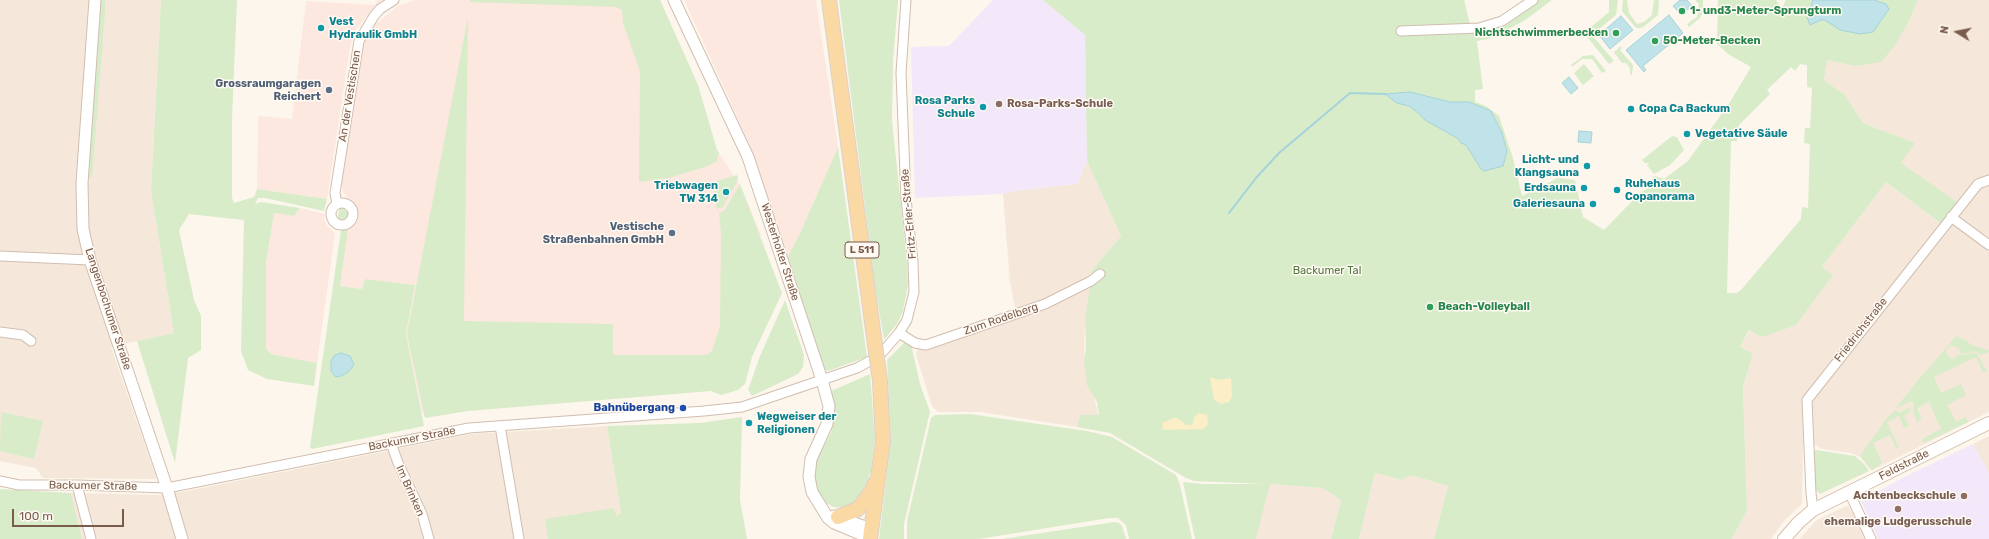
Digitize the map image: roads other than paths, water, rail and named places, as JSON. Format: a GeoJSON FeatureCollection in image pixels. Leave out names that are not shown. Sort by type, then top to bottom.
{"type":"FeatureCollection","features":[{"type":"Feature","properties":{"kind":"main road","name":"L 511"},"geometry":{"type":"LineString","coordinates":[[830,0],[880,381],[883,441],[870,536]]}},
{"type":"Feature","properties":{"kind":"main road","name":"Feldstraße"},"geometry":{"type":"LineString","coordinates":[[1784,539],[1799,522],[1813,510],[1989,423]]}},
{"type":"Feature","properties":{"kind":"main road"},"geometry":{"type":"LineString","coordinates":[[838,517],[858,510],[871,492],[880,470]]}},
{"type":"Feature","properties":{"kind":"street","name":"Langenbochumer Straße"},"geometry":{"type":"LineString","coordinates":[[94,0],[81,198],[82,218],[90,260],[167,488],[182,539]]}},
{"type":"Feature","properties":{"kind":"street","name":"An der Vestischen"},"geometry":{"type":"LineString","coordinates":[[337,204],[335,193],[359,41],[374,16],[380,9],[394,0]]}},
{"type":"Feature","properties":{"kind":"street","name":"Westerholter Straße"},"geometry":{"type":"LineString","coordinates":[[674,0],[748,157],[822,380],[829,406],[827,424],[811,459],[809,477],[812,492],[823,511],[834,523],[870,536]]}},
{"type":"Feature","properties":{"kind":"street","name":"Fritz-Erler-Straße"},"geometry":{"type":"LineString","coordinates":[[822,380],[857,368],[879,356],[899,333],[907,320],[914,292],[906,199],[901,73],[906,0]]}},
{"type":"Feature","properties":{"kind":"street"},"geometry":{"type":"LineString","coordinates":[[1401,31],[1479,28],[1502,21],[1532,0]]}},
{"type":"Feature","properties":{"kind":"street","name":"Friedrichstraße"},"geometry":{"type":"LineString","coordinates":[[1813,510],[1810,493],[1807,400],[1978,184],[1989,180]]}},
{"type":"Feature","properties":{"kind":"street"},"geometry":{"type":"LineString","coordinates":[[1951,217],[1989,245]]}},
{"type":"Feature","properties":{"kind":"street"},"geometry":{"type":"LineString","coordinates":[[0,256],[90,260]]}},
{"type":"Feature","properties":{"kind":"street","name":"Zum Rodelberg"},"geometry":{"type":"LineString","coordinates":[[899,333],[915,344],[926,345],[1044,304],[1091,282],[1100,274]]}},
{"type":"Feature","properties":{"kind":"street"},"geometry":{"type":"LineString","coordinates":[[0,332],[22,335],[31,341]]}},
{"type":"Feature","properties":{"kind":"street","name":"Backumer Straße"},"geometry":{"type":"LineString","coordinates":[[0,482],[19,485],[167,488],[469,428],[727,409],[747,406],[822,380]]}},
{"type":"Feature","properties":{"kind":"street"},"geometry":{"type":"LineString","coordinates":[[500,426],[519,539]]}},
{"type":"Feature","properties":{"kind":"street","name":"Im Brinken"},"geometry":{"type":"LineString","coordinates":[[391,443],[422,514],[429,539]]}},
{"type":"Feature","properties":{"kind":"street"},"geometry":{"type":"LineString","coordinates":[[77,485],[91,539]]}},
{"type":"Feature","properties":{"kind":"street"},"geometry":{"type":"LineString","coordinates":[[1849,492],[1871,539]]}},
{"type":"Feature","properties":{"kind":"street"},"geometry":{"type":"LineString","coordinates":[[823,511],[838,517],[870,536]]}},
{"type":"Feature","properties":{"kind":"water","name":"1- und3-Meter-Sprungturm"},"geometry":{"type":"Polygon","coordinates":[[[1680,0],[1687,0],[1692,6],[1681,15],[1673,6],[1680,0]]]}},
{"type":"Feature","properties":{"kind":"water"},"geometry":{"type":"Polygon","coordinates":[[[1813,0],[1874,0],[1886,4],[1889,9],[1873,32],[1860,34],[1840,30],[1825,20],[1821,20],[1810,25],[1807,17],[1813,0]]]}},
{"type":"Feature","properties":{"kind":"water","name":"50-Meter-Becken"},"geometry":{"type":"Polygon","coordinates":[[[1669,15],[1683,33],[1643,66],[1646,70],[1644,72],[1626,50],[1669,15]]]}},
{"type":"Feature","properties":{"kind":"water","name":"Nichtschwimmerbecken"},"geometry":{"type":"Polygon","coordinates":[[[1621,16],[1633,30],[1610,49],[1599,35],[1621,16]]]}},
{"type":"Feature","properties":{"kind":"water"},"geometry":{"type":"Polygon","coordinates":[[[1569,77],[1578,88],[1571,94],[1562,83],[1569,77]]]}},
{"type":"Feature","properties":{"kind":"water"},"geometry":{"type":"Polygon","coordinates":[[[1410,92],[1450,102],[1469,102],[1491,111],[1502,133],[1507,151],[1503,166],[1484,171],[1481,169],[1466,145],[1461,143],[1457,138],[1425,120],[1409,106],[1397,103],[1385,94],[1410,92]]]}},
{"type":"Feature","properties":{"kind":"water"},"geometry":{"type":"Polygon","coordinates":[[[1579,131],[1592,132],[1591,143],[1578,142],[1579,131]]]}},
{"type":"Feature","properties":{"kind":"water"},"geometry":{"type":"Polygon","coordinates":[[[341,353],[350,356],[354,365],[348,372],[336,377],[331,371],[331,361],[335,355],[341,353]]]}},
{"type":"Feature","properties":{"kind":"waterway"},"geometry":{"type":"LineString","coordinates":[[1229,213],[1256,178],[1279,153],[1350,93],[1385,94]]}},
{"type":"Feature","properties":{"kind":"place","name":"1- und3-Meter-Sprungturm"},"geometry":{"type":"Point","coordinates":[1682,11]}},
{"type":"Feature","properties":{"kind":"place","name":"Vest Hydraulik GmbH"},"geometry":{"type":"Point","coordinates":[321,28]}},
{"type":"Feature","properties":{"kind":"place","name":"Nichtschwimmerbecken"},"geometry":{"type":"Point","coordinates":[1616,33]}},
{"type":"Feature","properties":{"kind":"place","name":"50-Meter-Becken"},"geometry":{"type":"Point","coordinates":[1655,41]}},
{"type":"Feature","properties":{"kind":"place","name":"Grossraumgaragen Reichert"},"geometry":{"type":"Point","coordinates":[329,90]}},
{"type":"Feature","properties":{"kind":"place","name":"Rosa-Parks-Schule"},"geometry":{"type":"Point","coordinates":[999,104]}},
{"type":"Feature","properties":{"kind":"place","name":"Rosa Parks Schule"},"geometry":{"type":"Point","coordinates":[983,107]}},
{"type":"Feature","properties":{"kind":"place","name":"Copa Ca Backum"},"geometry":{"type":"Point","coordinates":[1631,109]}},
{"type":"Feature","properties":{"kind":"place","name":"Vegetative Säule"},"geometry":{"type":"Point","coordinates":[1687,134]}},
{"type":"Feature","properties":{"kind":"place","name":"Licht- und Klangsauna"},"geometry":{"type":"Point","coordinates":[1587,166]}},
{"type":"Feature","properties":{"kind":"place","name":"Erdsauna"},"geometry":{"type":"Point","coordinates":[1584,188]}},
{"type":"Feature","properties":{"kind":"place","name":"Ruhehaus Copanorama"},"geometry":{"type":"Point","coordinates":[1617,190]}},
{"type":"Feature","properties":{"kind":"place","name":"Triebwagen TW 314"},"geometry":{"type":"Point","coordinates":[726,192]}},
{"type":"Feature","properties":{"kind":"place","name":"Galeriesauna"},"geometry":{"type":"Point","coordinates":[1593,204]}},
{"type":"Feature","properties":{"kind":"place","name":"Vestische Straßenbahnen GmbH"},"geometry":{"type":"Point","coordinates":[672,233]}},
{"type":"Feature","properties":{"kind":"place","name":"Beach-Volleyball"},"geometry":{"type":"Point","coordinates":[1430,307]}},
{"type":"Feature","properties":{"kind":"place","name":"Bahnübergang"},"geometry":{"type":"Point","coordinates":[683,408]}},
{"type":"Feature","properties":{"kind":"place","name":"Wegweiser der Religionen"},"geometry":{"type":"Point","coordinates":[749,423]}},
{"type":"Feature","properties":{"kind":"place","name":"Achtenbeckschule"},"geometry":{"type":"Point","coordinates":[1964,496]}},
{"type":"Feature","properties":{"kind":"place","name":"ehemalige Ludgerusschule"},"geometry":{"type":"Point","coordinates":[1898,509]}},
{"type":"Feature","properties":{"kind":"park label","name":"Backumer Tal"},"geometry":{"type":"Point","coordinates":[1327,271]}}]}
